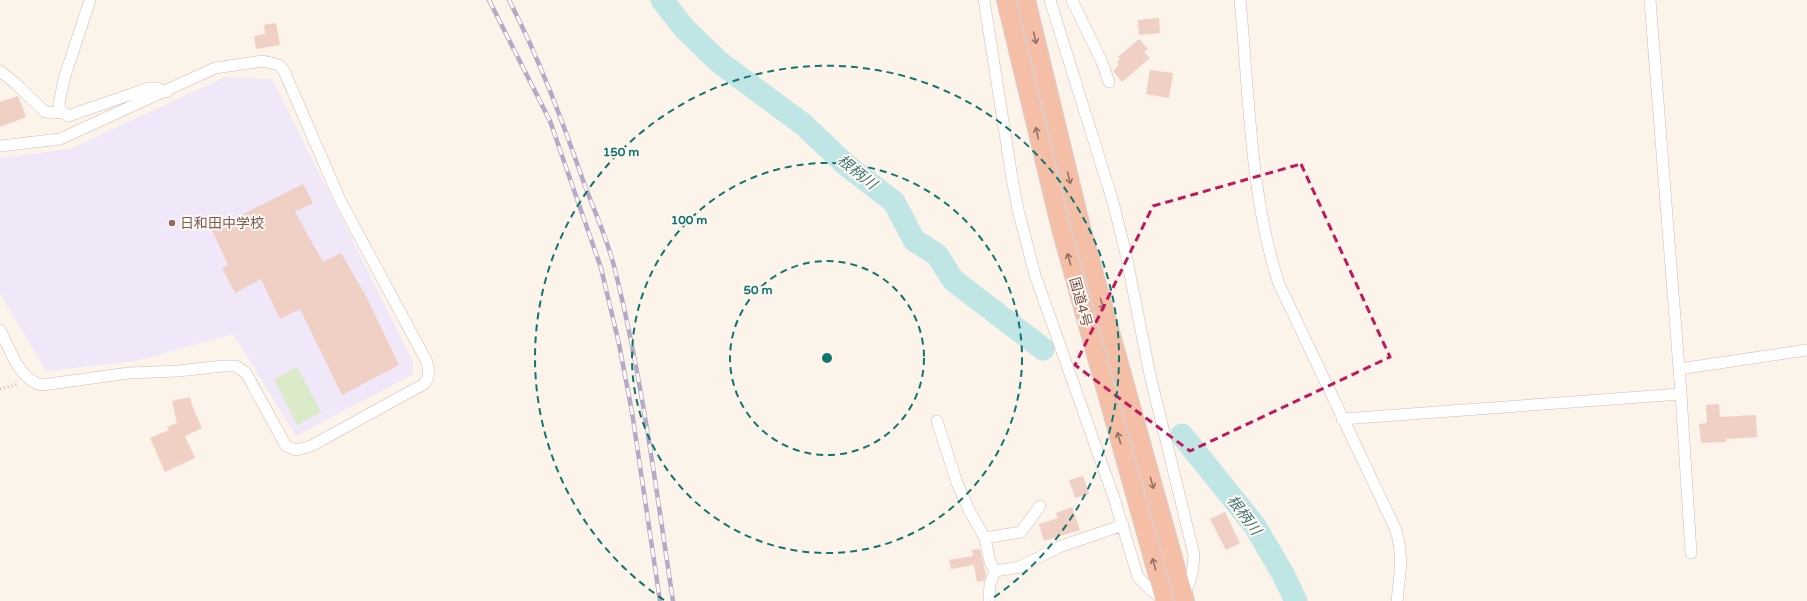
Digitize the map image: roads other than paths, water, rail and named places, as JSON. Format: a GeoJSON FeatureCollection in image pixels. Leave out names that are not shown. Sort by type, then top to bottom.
{"type":"FeatureCollection","features":[{"type":"Feature","properties":{"kind":"highway","name":"国道4号"},"geometry":{"type":"LineString","coordinates":[[1006,0],[1061,229],[1165,601]]}},
{"type":"Feature","properties":{"kind":"highway","name":"国道4号"},"geometry":{"type":"LineString","coordinates":[[1026,0],[1081,227],[1184,597]]}},
{"type":"Feature","properties":{"kind":"street"},"geometry":{"type":"LineString","coordinates":[[62,113],[59,104],[64,80],[90,0]]}},
{"type":"Feature","properties":{"kind":"street"},"geometry":{"type":"LineString","coordinates":[[984,0],[1008,157],[1018,210],[1038,282],[1123,525],[1138,576],[1152,591],[1165,601]]}},
{"type":"Feature","properties":{"kind":"street"},"geometry":{"type":"LineString","coordinates":[[1050,0],[1113,202],[1125,250],[1150,375],[1194,555],[1193,572],[1184,597]]}},
{"type":"Feature","properties":{"kind":"street"},"geometry":{"type":"LineString","coordinates":[[1072,0],[1102,62],[1109,82]]}},
{"type":"Feature","properties":{"kind":"street"},"geometry":{"type":"LineString","coordinates":[[1240,0],[1255,161],[1266,237],[1279,284],[1395,528],[1400,543],[1402,558],[1397,601]]}},
{"type":"Feature","properties":{"kind":"street"},"geometry":{"type":"LineString","coordinates":[[1650,0],[1681,394],[1691,553]]}},
{"type":"Feature","properties":{"kind":"street"},"geometry":{"type":"LineString","coordinates":[[0,146],[60,139],[167,92],[215,68],[256,61],[270,62],[279,65],[284,71],[340,200],[426,362],[429,371],[427,380],[424,384],[311,446],[296,450],[286,446],[246,373],[236,366],[129,374],[42,385],[34,383],[21,370],[0,330]]}},
{"type":"Feature","properties":{"kind":"street"},"geometry":{"type":"LineString","coordinates":[[0,71],[15,83],[45,112],[62,113],[68,116],[149,88],[157,88],[167,92]]}},
{"type":"Feature","properties":{"kind":"street"},"geometry":{"type":"LineString","coordinates":[[1679,370],[1807,350]]}},
{"type":"Feature","properties":{"kind":"street"},"geometry":{"type":"LineString","coordinates":[[1342,419],[1681,394]]}},
{"type":"Feature","properties":{"kind":"street"},"geometry":{"type":"LineString","coordinates":[[937,421],[958,483],[970,512],[985,538],[990,562],[995,571]]}},
{"type":"Feature","properties":{"kind":"street"},"geometry":{"type":"LineString","coordinates":[[985,538],[1021,532],[1040,506]]}},
{"type":"Feature","properties":{"kind":"street"},"geometry":{"type":"LineString","coordinates":[[995,571],[1020,567],[1059,547],[1123,525]]}},
{"type":"Feature","properties":{"kind":"street"},"geometry":{"type":"LineString","coordinates":[[989,601],[990,584],[995,571]]}},
{"type":"Feature","properties":{"kind":"waterway","name":"根柄川"},"geometry":{"type":"LineString","coordinates":[[662,0],[684,28],[719,62],[804,125],[845,164],[894,202],[914,240],[937,255],[953,280],[1043,349]]}},
{"type":"Feature","properties":{"kind":"waterway","name":"根柄川"},"geometry":{"type":"LineString","coordinates":[[1182,435],[1255,526],[1283,574],[1296,601]]}},
{"type":"Feature","properties":{"kind":"railway"},"geometry":{"type":"LineString","coordinates":[[489,0],[550,121],[601,268],[619,344],[632,412],[660,601]]}},
{"type":"Feature","properties":{"kind":"railway"},"geometry":{"type":"LineString","coordinates":[[509,0],[531,46],[550,92],[614,266],[633,349],[673,601]]}},
{"type":"Feature","properties":{"kind":"place","name":"日和田中学校"},"geometry":{"type":"Point","coordinates":[172,223]}}]}
